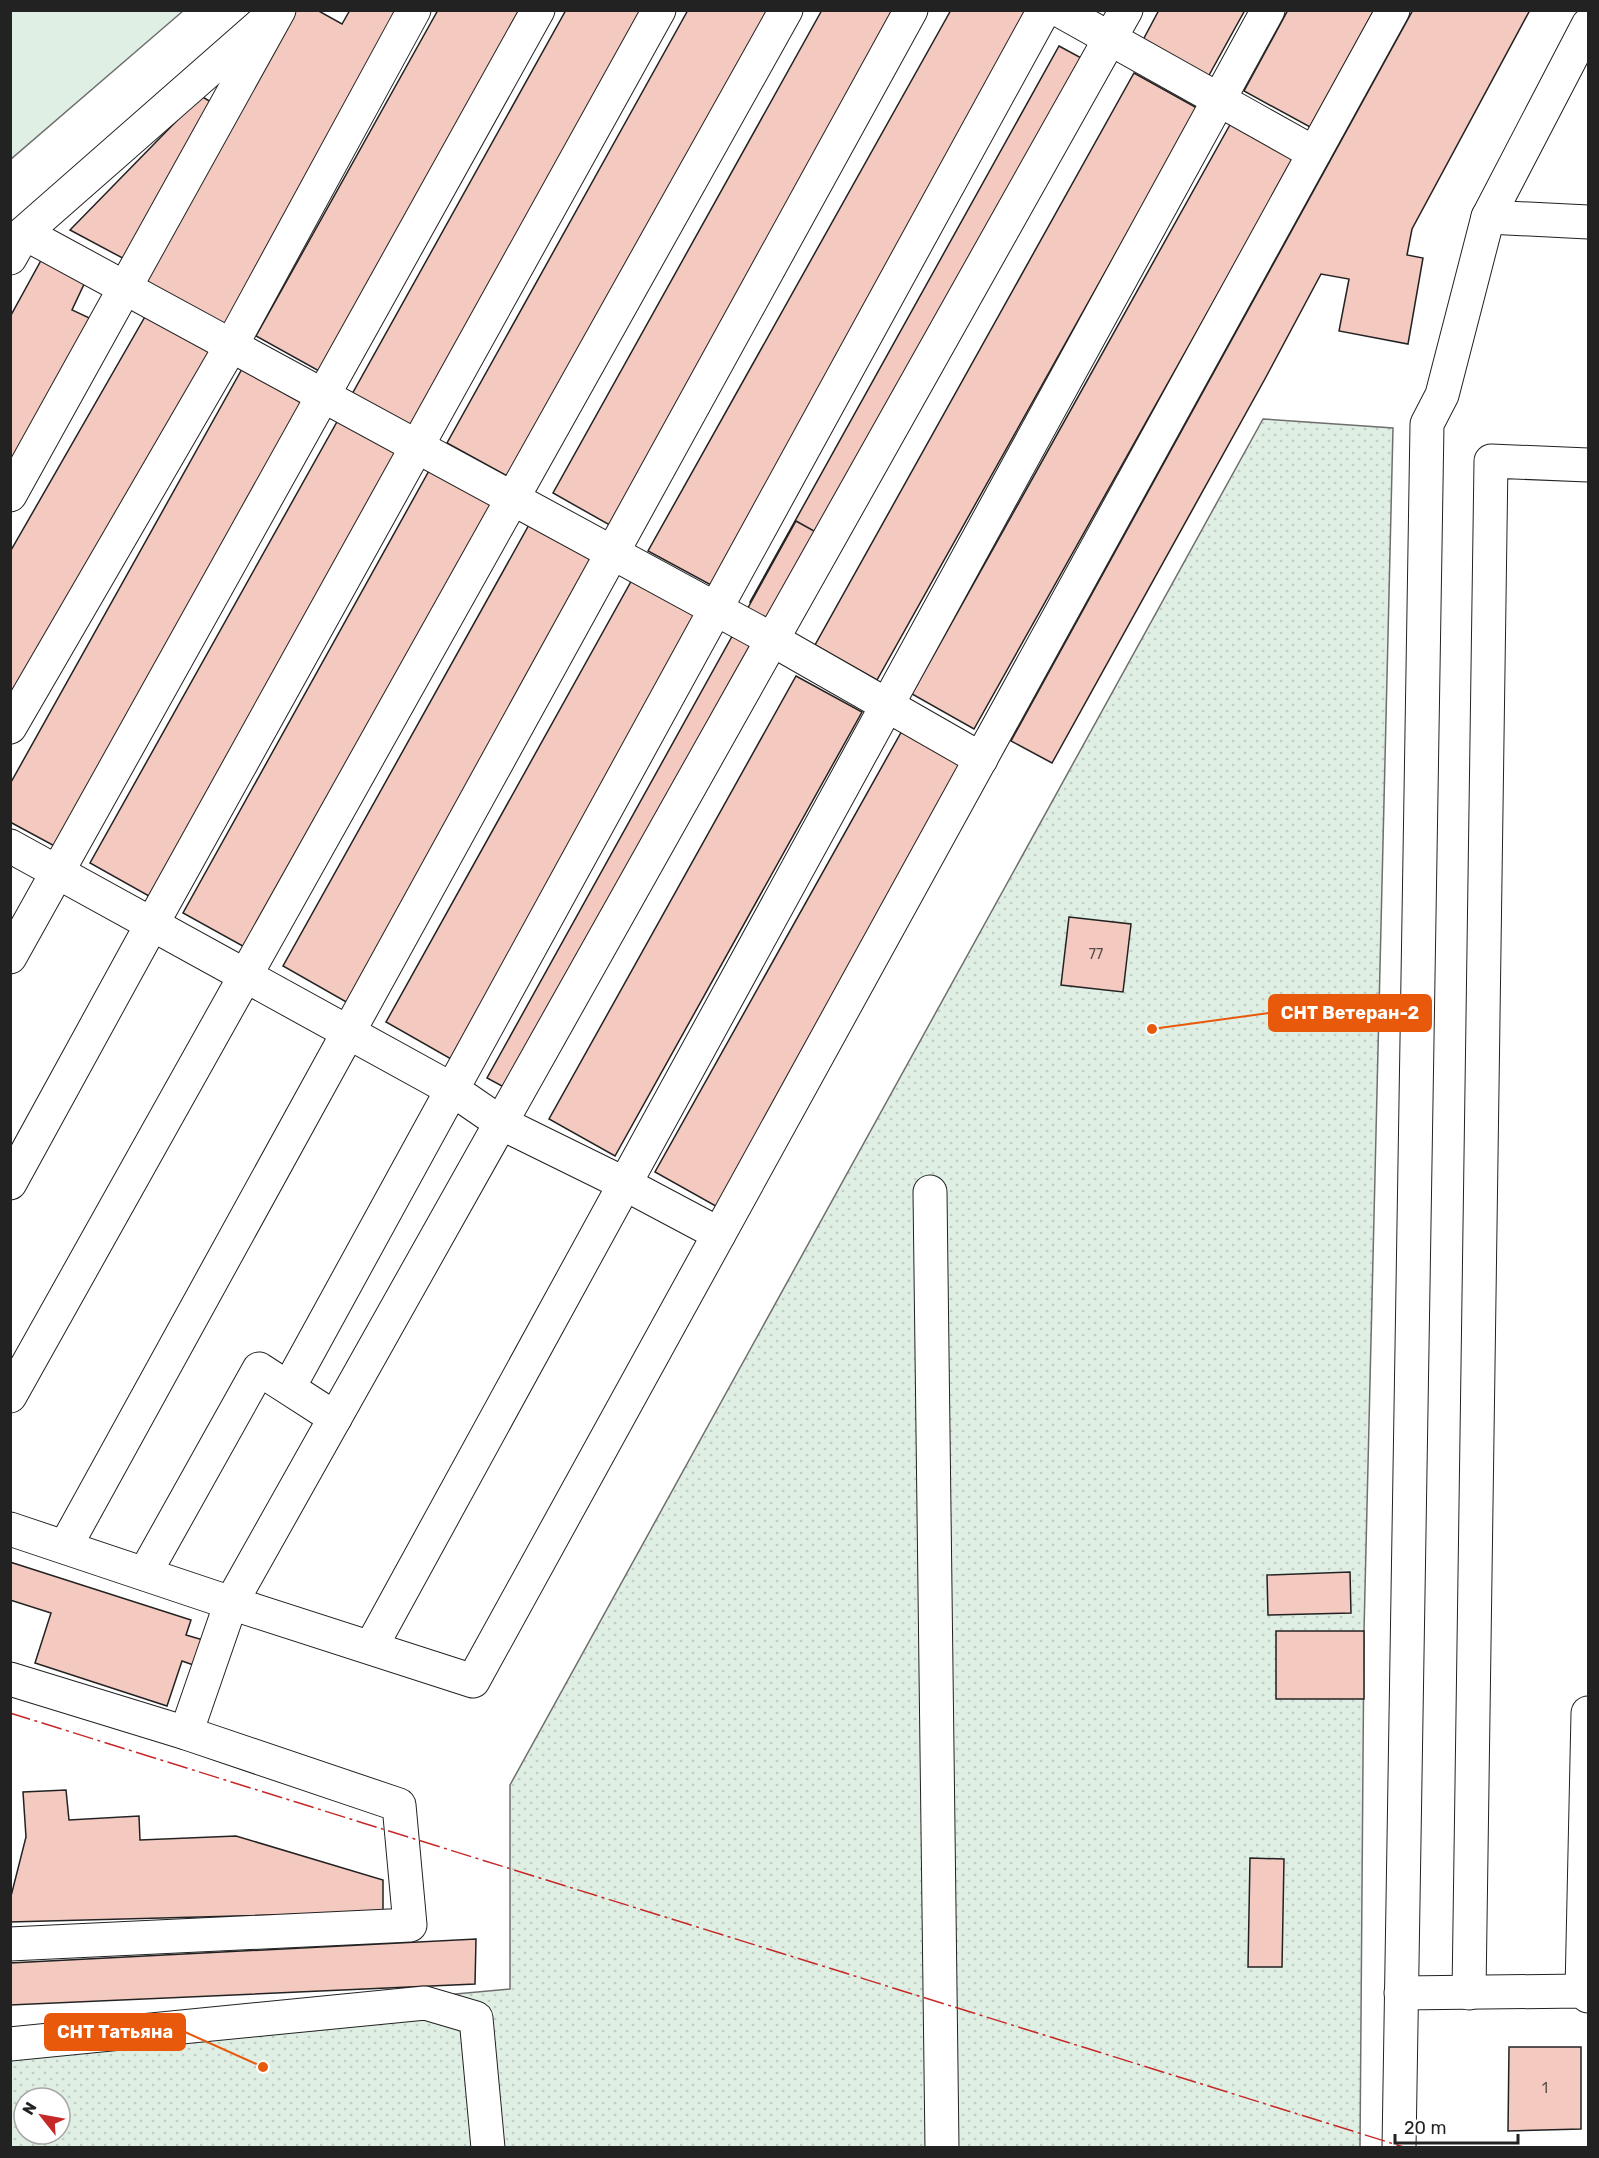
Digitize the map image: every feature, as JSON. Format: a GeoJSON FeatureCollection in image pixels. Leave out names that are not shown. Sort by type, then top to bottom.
{"type":"FeatureCollection","features":[{"type":"Feature","properties":{"kind":"street"},"geometry":{"type":"LineString","coordinates":[[278,10],[15,245],[126,288],[773,640],[981,759]]}},
{"type":"Feature","properties":{"kind":"street"},"geometry":{"type":"LineString","coordinates":[[10,495],[278,10]]}},
{"type":"Feature","properties":{"kind":"street"},"geometry":{"type":"LineString","coordinates":[[10,727],[231,346],[414,10]]}},
{"type":"Feature","properties":{"kind":"street"},"geometry":{"type":"LineString","coordinates":[[10,957],[538,10]]}},
{"type":"Feature","properties":{"kind":"street"},"geometry":{"type":"LineString","coordinates":[[10,1183],[660,10]]}},
{"type":"Feature","properties":{"kind":"street"},"geometry":{"type":"LineString","coordinates":[[10,1396],[786,10]]}},
{"type":"Feature","properties":{"kind":"street"},"geometry":{"type":"LineString","coordinates":[[65,1547],[911,10]]}},
{"type":"Feature","properties":{"kind":"street"},"geometry":{"type":"LineString","coordinates":[[289,1387],[1044,10]]}},
{"type":"Feature","properties":{"kind":"street"},"geometry":{"type":"LineString","coordinates":[[1059,10],[1118,24],[1219,100],[1314,153]]}},
{"type":"Feature","properties":{"kind":"street"},"geometry":{"type":"LineString","coordinates":[[371,1647],[1268,10]]}},
{"type":"Feature","properties":{"kind":"street"},"geometry":{"type":"LineString","coordinates":[[10,1529],[473,1681],[1393,10]]}},
{"type":"Feature","properties":{"kind":"street"},"geometry":{"type":"LineString","coordinates":[[186,1733],[231,1603],[1118,24]]}},
{"type":"Feature","properties":{"kind":"street"},"geometry":{"type":"LineString","coordinates":[[1399,2148],[1427,424],[1442,394],[1488,217],[1588,25]]}},
{"type":"Feature","properties":{"kind":"street"},"geometry":{"type":"LineString","coordinates":[[1488,217],[1588,222]]}},
{"type":"Feature","properties":{"kind":"street"},"geometry":{"type":"LineString","coordinates":[[1469,1993],[1491,461],[1588,465]]}},
{"type":"Feature","properties":{"kind":"street"},"geometry":{"type":"LineString","coordinates":[[10,846],[453,1090],[501,1123],[625,1184],[718,1234]]}},
{"type":"Feature","properties":{"kind":"street"},"geometry":{"type":"LineString","coordinates":[[930,1192],[942,2148]]}},
{"type":"Feature","properties":{"kind":"street"},"geometry":{"type":"LineString","coordinates":[[145,1573],[259,1369],[335,1418]]}},
{"type":"Feature","properties":{"kind":"street"},"geometry":{"type":"LineString","coordinates":[[10,1679],[186,1733],[399,1806],[410,1925],[10,1944]]}},
{"type":"Feature","properties":{"kind":"street"},"geometry":{"type":"LineString","coordinates":[[1401,1993],[1585,1994],[1588,1713]]}},
{"type":"Feature","properties":{"kind":"street"},"geometry":{"type":"LineString","coordinates":[[10,2044],[425,2003],[476,2018],[488,2148]]}},
{"type":"Feature","properties":{"kind":"green space"},"geometry":{"type":"Polygon","coordinates":[[[11,10],[183,10],[183,11],[11,159],[11,10]]]}},
{"type":"Feature","properties":{"kind":"green space"},"geometry":{"type":"Polygon","coordinates":[[[1263,419],[1393,428],[1364,1631],[1360,2147],[11,2148],[11,2035],[510,1989],[510,1785],[1263,419]]]}},
{"type":"Feature","properties":{"kind":"building"},"geometry":{"type":"Polygon","coordinates":[[[295,10],[317,10],[342,24],[350,10],[413,10],[230,339],[140,289],[295,10]]]}},
{"type":"Feature","properties":{"kind":"building"},"geometry":{"type":"Polygon","coordinates":[[[438,10],[520,10],[319,371],[256,336],[438,10]]]}},
{"type":"Feature","properties":{"kind":"building"},"geometry":{"type":"Polygon","coordinates":[[[566,10],[648,10],[413,431],[351,396],[566,10]]]}},
{"type":"Feature","properties":{"kind":"building"},"geometry":{"type":"Polygon","coordinates":[[[688,10],[770,10],[509,477],[447,443],[688,10]]]}},
{"type":"Feature","properties":{"kind":"building"},"geometry":{"type":"Polygon","coordinates":[[[822,10],[904,10],[615,528],[553,493],[822,10]]]}},
{"type":"Feature","properties":{"kind":"building"},"geometry":{"type":"Polygon","coordinates":[[[951,10],[1024,10],[1030,14],[711,585],[648,551],[951,10]]]}},
{"type":"Feature","properties":{"kind":"building"},"geometry":{"type":"Polygon","coordinates":[[[1159,10],[1245,10],[1208,77],[1143,40],[1159,10]]]}},
{"type":"Feature","properties":{"kind":"building"},"geometry":{"type":"Polygon","coordinates":[[[1288,10],[1374,10],[1310,127],[1244,91],[1288,10]]]}},
{"type":"Feature","properties":{"kind":"building"},"geometry":{"type":"Polygon","coordinates":[[[1413,10],[1530,10],[1412,229],[1407,255],[1423,258],[1408,344],[1339,331],[1349,279],[1321,274],[1052,763],[1011,741],[1413,10]]]}},
{"type":"Feature","properties":{"kind":"building"},"geometry":{"type":"Polygon","coordinates":[[[1059,46],[1085,60],[775,617],[750,602],[1059,46]]]}},
{"type":"Feature","properties":{"kind":"building"},"geometry":{"type":"Polygon","coordinates":[[[1134,73],[1197,108],[877,680],[815,645],[1134,73]]]}},
{"type":"Feature","properties":{"kind":"building"},"geometry":{"type":"Polygon","coordinates":[[[201,96],[216,105],[130,262],[70,230],[201,96]]]}},
{"type":"Feature","properties":{"kind":"building"},"geometry":{"type":"Polygon","coordinates":[[[1231,123],[1294,158],[974,729],[912,694],[1231,123]]]}},
{"type":"Feature","properties":{"kind":"building"},"geometry":{"type":"Polygon","coordinates":[[[44,255],[86,280],[72,310],[98,322],[10,476],[10,317],[44,255]]]}},
{"type":"Feature","properties":{"kind":"building"},"geometry":{"type":"Polygon","coordinates":[[[146,315],[211,352],[10,701],[10,552],[146,315]]]}},
{"type":"Feature","properties":{"kind":"building"},"geometry":{"type":"Polygon","coordinates":[[[242,369],[307,406],[60,849],[10,822],[10,784],[242,369]]]}},
{"type":"Feature","properties":{"kind":"building"},"geometry":{"type":"Polygon","coordinates":[[[338,420],[403,457],[156,900],[90,863],[338,420]]]}},
{"type":"Feature","properties":{"kind":"building"},"geometry":{"type":"Polygon","coordinates":[[[430,469],[496,506],[248,949],[183,913],[430,469]]]}},
{"type":"Feature","properties":{"kind":"building"},"geometry":{"type":"Polygon","coordinates":[[[796,521],[823,536],[513,1092],[487,1078],[796,521]]]}},
{"type":"Feature","properties":{"kind":"building"},"geometry":{"type":"Polygon","coordinates":[[[530,523],[596,560],[348,1003],[283,966],[530,523]]]}},
{"type":"Feature","properties":{"kind":"building"},"geometry":{"type":"Polygon","coordinates":[[[633,578],[699,615],[451,1059],[386,1022],[633,578]]]}},
{"type":"Feature","properties":{"kind":"building"},"geometry":{"type":"Polygon","coordinates":[[[796,676],[862,712],[615,1156],[549,1119],[796,676]]]}},
{"type":"Feature","properties":{"kind":"building"},"geometry":{"type":"Polygon","coordinates":[[[903,729],[969,766],[721,1209],[655,1172],[903,729]]]}},
{"type":"Feature","properties":{"kind":"building"},"geometry":{"type":"Polygon","coordinates":[[[1069,917],[1131,924],[1123,992],[1061,985],[1069,917]]]}},
{"type":"Feature","properties":{"kind":"building"},"geometry":{"type":"Polygon","coordinates":[[[10,1562],[191,1620],[186,1635],[210,1642],[202,1668],[182,1661],[167,1706],[35,1663],[51,1613],[10,1600],[10,1562]]]}},
{"type":"Feature","properties":{"kind":"building"},"geometry":{"type":"Polygon","coordinates":[[[1350,1572],[1351,1613],[1268,1615],[1267,1575],[1350,1572]]]}},
{"type":"Feature","properties":{"kind":"building"},"geometry":{"type":"Polygon","coordinates":[[[1276,1631],[1364,1631],[1364,1699],[1276,1699],[1276,1631]]]}},
{"type":"Feature","properties":{"kind":"building"},"geometry":{"type":"Polygon","coordinates":[[[66,1790],[69,1820],[139,1816],[140,1840],[236,1836],[383,1880],[383,1912],[10,1922],[10,1900],[26,1837],[23,1792],[66,1790]]]}},
{"type":"Feature","properties":{"kind":"building"},"geometry":{"type":"Polygon","coordinates":[[[1250,1858],[1284,1859],[1282,1967],[1248,1967],[1250,1858]]]}},
{"type":"Feature","properties":{"kind":"building"},"geometry":{"type":"Polygon","coordinates":[[[476,1939],[475,1984],[10,2005],[10,1963],[476,1939]]]}},
{"type":"Feature","properties":{"kind":"building"},"geometry":{"type":"Polygon","coordinates":[[[1509,2047],[1581,2047],[1581,2129],[1508,2131],[1509,2047]]]}},
{"type":"Feature","properties":{"kind":"power"},"geometry":{"type":"LineString","coordinates":[[10,1713],[1407,2148]]}},
{"type":"Feature","properties":{"kind":"place","name":"СНТ Ветеран-2"},"geometry":{"type":"Point","coordinates":[1152,1029]}},
{"type":"Feature","properties":{"kind":"place","name":"СНТ Татьяна"},"geometry":{"type":"Point","coordinates":[263,2067]}}]}
